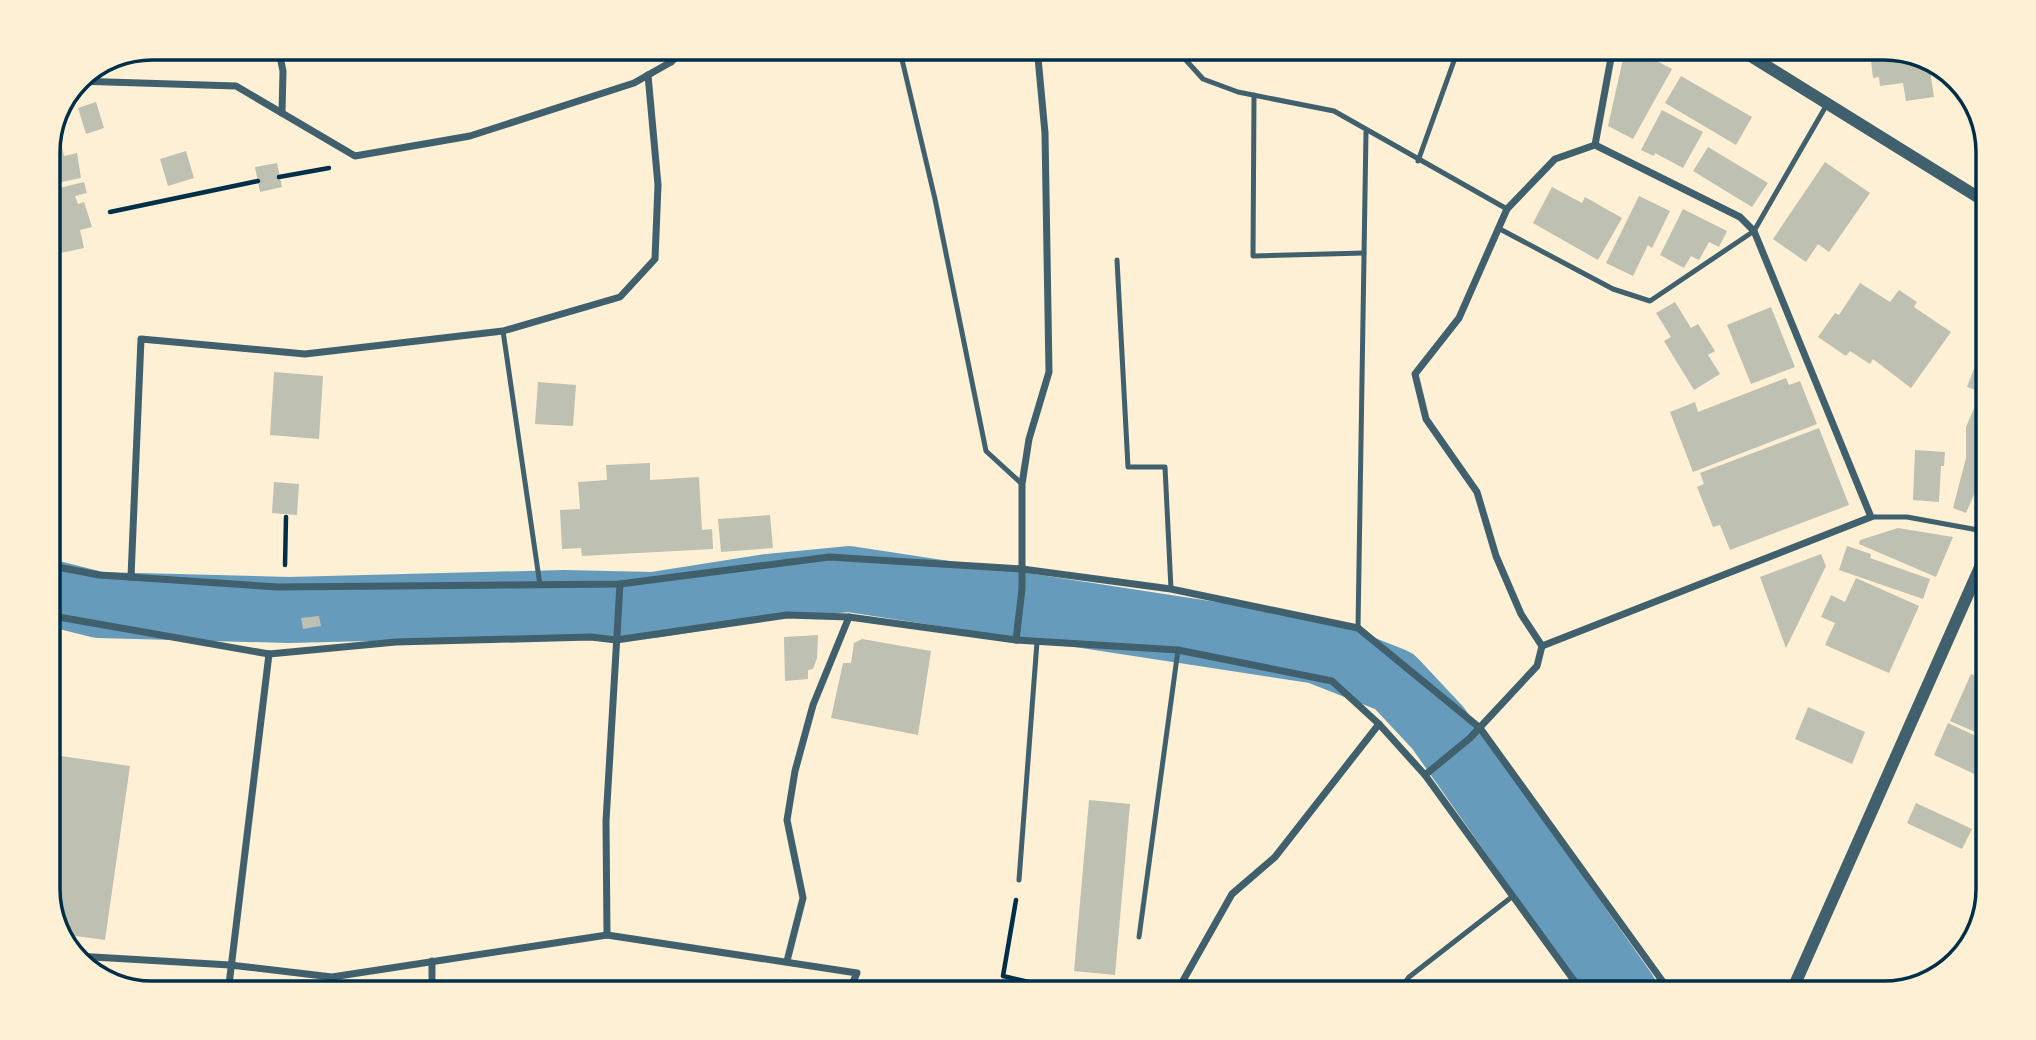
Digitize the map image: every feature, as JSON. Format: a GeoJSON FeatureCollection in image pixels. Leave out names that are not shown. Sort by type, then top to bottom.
{"type":"FeatureCollection","features":[{"type":"Feature","properties":{"kind":"street"},"geometry":{"type":"LineString","coordinates":[[281,60],[282,113]]}},
{"type":"Feature","properties":{"kind":"street"},"geometry":{"type":"LineString","coordinates":[[92,81],[236,86],[355,156],[470,136],[635,83],[673,60]]}},
{"type":"Feature","properties":{"kind":"street"},"geometry":{"type":"LineString","coordinates":[[1016,640],[1022,589],[1022,484],[1029,439],[1049,372],[1045,133],[1038,60]]}},
{"type":"Feature","properties":{"kind":"street"},"geometry":{"type":"LineString","coordinates":[[1595,145],[1611,60]]}},
{"type":"Feature","properties":{"kind":"street"},"geometry":{"type":"LineString","coordinates":[[1755,60],[1976,196]]}},
{"type":"Feature","properties":{"kind":"street"},"geometry":{"type":"LineString","coordinates":[[131,577],[141,339],[305,354],[503,331],[620,297],[656,259],[658,185],[648,75]]}},
{"type":"Feature","properties":{"kind":"street"},"geometry":{"type":"LineString","coordinates":[[1424,775],[1470,738],[1537,666],[1542,646],[1521,614],[1501,568],[1477,492],[1426,419],[1415,374],[1459,318],[1507,209],[1555,159],[1595,145],[1740,217],[1754,231],[1871,517],[1542,646]]}},
{"type":"Feature","properties":{"kind":"street"},"geometry":{"type":"LineString","coordinates":[[60,567],[131,577],[284,587],[540,585],[619,588],[830,557],[1022,569],[1171,589],[1359,628],[1480,728],[1662,981]]}},
{"type":"Feature","properties":{"kind":"street"},"geometry":{"type":"LineString","coordinates":[[607,935],[606,821],[619,588]]}},
{"type":"Feature","properties":{"kind":"street"},"geometry":{"type":"LineString","coordinates":[[1797,981],[1976,592]]}},
{"type":"Feature","properties":{"kind":"street"},"geometry":{"type":"LineString","coordinates":[[60,617],[269,654],[396,642],[591,637],[616,640],[787,615],[849,617],[1016,640],[1178,650],[1332,681],[1379,724],[1424,775],[1574,981]]}},
{"type":"Feature","properties":{"kind":"street"},"geometry":{"type":"LineString","coordinates":[[787,961],[803,898],[788,820],[795,771],[813,705],[849,617]]}},
{"type":"Feature","properties":{"kind":"street"},"geometry":{"type":"LineString","coordinates":[[229,981],[269,654]]}},
{"type":"Feature","properties":{"kind":"street"},"geometry":{"type":"LineString","coordinates":[[1183,981],[1232,894],[1275,857],[1379,724]]}},
{"type":"Feature","properties":{"kind":"street"},"geometry":{"type":"LineString","coordinates":[[90,957],[230,965],[332,977],[607,935],[857,973],[853,981]]}},
{"type":"Feature","properties":{"kind":"street"},"geometry":{"type":"LineString","coordinates":[[432,961],[432,981]]}},
{"type":"Feature","properties":{"kind":"lane"},"geometry":{"type":"LineString","coordinates":[[902,60],[935,200],[986,451],[1022,484]]}},
{"type":"Feature","properties":{"kind":"lane"},"geometry":{"type":"LineString","coordinates":[[1186,60],[1203,79],[1254,95],[1334,111],[1366,132],[1507,209]]}},
{"type":"Feature","properties":{"kind":"lane"},"geometry":{"type":"LineString","coordinates":[[1418,161],[1454,60]]}},
{"type":"Feature","properties":{"kind":"lane"},"geometry":{"type":"LineString","coordinates":[[1254,95],[1252,256],[1364,253]]}},
{"type":"Feature","properties":{"kind":"lane"},"geometry":{"type":"LineString","coordinates":[[1498,228],[1613,289],[1650,301],[1754,231],[1826,106]]}},
{"type":"Feature","properties":{"kind":"lane"},"geometry":{"type":"LineString","coordinates":[[1359,628],[1366,132]]}},
{"type":"Feature","properties":{"kind":"lane"},"geometry":{"type":"LineString","coordinates":[[1117,260],[1128,467],[1165,467],[1171,589]]}},
{"type":"Feature","properties":{"kind":"lane"},"geometry":{"type":"LineString","coordinates":[[503,331],[540,585]]}},
{"type":"Feature","properties":{"kind":"lane"},"geometry":{"type":"LineString","coordinates":[[1871,517],[1907,517],[1976,530]]}},
{"type":"Feature","properties":{"kind":"lane"},"geometry":{"type":"LineString","coordinates":[[1019,880],[1037,642]]}},
{"type":"Feature","properties":{"kind":"lane"},"geometry":{"type":"LineString","coordinates":[[1139,937],[1178,650]]}},
{"type":"Feature","properties":{"kind":"lane"},"geometry":{"type":"LineString","coordinates":[[1406,981],[1513,896]]}},
{"type":"Feature","properties":{"kind":"path"},"geometry":{"type":"LineString","coordinates":[[279,177],[332,168],[355,156]]}},
{"type":"Feature","properties":{"kind":"path"},"geometry":{"type":"LineString","coordinates":[[110,212],[258,181]]}},
{"type":"Feature","properties":{"kind":"path"},"geometry":{"type":"LineString","coordinates":[[284,587],[286,517]]}},
{"type":"Feature","properties":{"kind":"path"},"geometry":{"type":"LineString","coordinates":[[1019,880],[1003,976],[1025,981]]}},
{"type":"Feature","properties":{"kind":"building"},"geometry":{"type":"Polygon","coordinates":[[[1623,60],[1655,60],[1672,69],[1633,139],[1608,126],[1623,60]]]}},
{"type":"Feature","properties":{"kind":"building"},"geometry":{"type":"Polygon","coordinates":[[[1871,60],[1914,64],[1930,72],[1934,97],[1906,101],[1903,83],[1880,86],[1879,77],[1873,78],[1871,60]]]}},
{"type":"Feature","properties":{"kind":"building"},"geometry":{"type":"Polygon","coordinates":[[[1681,76],[1752,117],[1736,145],[1665,103],[1681,76]]]}},
{"type":"Feature","properties":{"kind":"building"},"geometry":{"type":"Polygon","coordinates":[[[96,102],[104,128],[86,134],[78,108],[96,102]]]}},
{"type":"Feature","properties":{"kind":"building"},"geometry":{"type":"Polygon","coordinates":[[[1662,110],[1703,132],[1683,168],[1655,153],[1654,156],[1641,150],[1662,110]]]}},
{"type":"Feature","properties":{"kind":"building"},"geometry":{"type":"Polygon","coordinates":[[[61,142],[64,156],[77,153],[81,178],[60,182],[61,142]]]}},
{"type":"Feature","properties":{"kind":"building"},"geometry":{"type":"Polygon","coordinates":[[[1708,147],[1768,183],[1752,207],[1693,171],[1708,147]]]}},
{"type":"Feature","properties":{"kind":"building"},"geometry":{"type":"Polygon","coordinates":[[[186,151],[194,178],[168,186],[160,159],[186,151]]]}},
{"type":"Feature","properties":{"kind":"building"},"geometry":{"type":"Polygon","coordinates":[[[1825,162],[1870,193],[1829,252],[1818,244],[1806,262],[1773,239],[1825,162]]]}},
{"type":"Feature","properties":{"kind":"building"},"geometry":{"type":"Polygon","coordinates":[[[277,163],[282,187],[260,192],[255,167],[277,163]]]}},
{"type":"Feature","properties":{"kind":"building"},"geometry":{"type":"Polygon","coordinates":[[[84,182],[87,193],[75,196],[78,204],[84,202],[92,227],[80,230],[84,248],[60,253],[60,188],[84,182]]]}},
{"type":"Feature","properties":{"kind":"building"},"geometry":{"type":"Polygon","coordinates":[[[1552,187],[1582,203],[1585,197],[1622,218],[1598,260],[1533,223],[1552,187]]]}},
{"type":"Feature","properties":{"kind":"building"},"geometry":{"type":"Polygon","coordinates":[[[1639,196],[1670,211],[1652,248],[1648,245],[1633,276],[1606,263],[1639,196]]]}},
{"type":"Feature","properties":{"kind":"building"},"geometry":{"type":"Polygon","coordinates":[[[1683,209],[1727,231],[1719,247],[1709,242],[1699,260],[1691,256],[1684,268],[1660,255],[1683,209]]]}},
{"type":"Feature","properties":{"kind":"building"},"geometry":{"type":"Polygon","coordinates":[[[1860,283],[1890,302],[1899,290],[1917,302],[1914,307],[1951,332],[1911,388],[1873,359],[1870,364],[1850,351],[1846,356],[1818,337],[1835,313],[1839,315],[1860,283]]]}},
{"type":"Feature","properties":{"kind":"building"},"geometry":{"type":"Polygon","coordinates":[[[1675,302],[1691,328],[1698,324],[1715,351],[1708,355],[1720,374],[1694,390],[1664,341],[1671,337],[1656,313],[1675,302]]]}},
{"type":"Feature","properties":{"kind":"building"},"geometry":{"type":"Polygon","coordinates":[[[1771,307],[1795,367],[1751,384],[1727,325],[1771,307]]]}},
{"type":"Feature","properties":{"kind":"building"},"geometry":{"type":"Polygon","coordinates":[[[1976,363],[1976,390],[1967,387],[1976,363]]]}},
{"type":"Feature","properties":{"kind":"building"},"geometry":{"type":"Polygon","coordinates":[[[274,372],[323,376],[319,439],[270,435],[274,372]]]}},
{"type":"Feature","properties":{"kind":"building"},"geometry":{"type":"Polygon","coordinates":[[[1786,378],[1789,385],[1800,381],[1817,424],[1693,472],[1670,412],[1695,402],[1698,412],[1786,378]]]}},
{"type":"Feature","properties":{"kind":"building"},"geometry":{"type":"Polygon","coordinates":[[[538,382],[576,385],[573,426],[535,424],[538,382]]]}},
{"type":"Feature","properties":{"kind":"building"},"geometry":{"type":"Polygon","coordinates":[[[1976,404],[1976,490],[1966,513],[1953,508],[1966,458],[1966,427],[1976,404]]]}},
{"type":"Feature","properties":{"kind":"building"},"geometry":{"type":"Polygon","coordinates":[[[1819,428],[1849,505],[1730,550],[1720,525],[1713,527],[1697,487],[1704,484],[1700,473],[1819,428]]]}},
{"type":"Feature","properties":{"kind":"building"},"geometry":{"type":"Polygon","coordinates":[[[1915,450],[1945,452],[1944,466],[1941,466],[1939,502],[1913,500],[1915,450]]]}},
{"type":"Feature","properties":{"kind":"building"},"geometry":{"type":"Polygon","coordinates":[[[650,463],[650,480],[699,477],[702,530],[712,529],[713,549],[582,556],[581,548],[562,549],[560,510],[580,509],[578,482],[607,480],[606,465],[650,463]]]}},
{"type":"Feature","properties":{"kind":"building"},"geometry":{"type":"Polygon","coordinates":[[[274,482],[299,484],[297,515],[272,513],[274,482]]]}},
{"type":"Feature","properties":{"kind":"building"},"geometry":{"type":"Polygon","coordinates":[[[770,515],[773,548],[721,552],[718,519],[770,515]]]}},
{"type":"Feature","properties":{"kind":"building"},"geometry":{"type":"Polygon","coordinates":[[[1898,528],[1953,537],[1936,577],[1859,544],[1860,540],[1898,528]]]}},
{"type":"Feature","properties":{"kind":"building"},"geometry":{"type":"Polygon","coordinates":[[[1847,546],[1871,554],[1870,558],[1930,579],[1923,599],[1839,570],[1847,546]]]}},
{"type":"Feature","properties":{"kind":"building"},"geometry":{"type":"Polygon","coordinates":[[[1821,554],[1826,566],[1786,648],[1760,577],[1821,554]]]}},
{"type":"Feature","properties":{"kind":"building"},"geometry":{"type":"Polygon","coordinates":[[[1856,578],[1919,606],[1889,673],[1825,645],[1835,623],[1821,617],[1831,595],[1845,602],[1856,578]]]}},
{"type":"Feature","properties":{"kind":"building"},"geometry":{"type":"Polygon","coordinates":[[[319,616],[321,626],[303,629],[301,618],[319,616]]]}},
{"type":"Feature","properties":{"kind":"building"},"geometry":{"type":"Polygon","coordinates":[[[818,635],[817,658],[813,669],[808,670],[808,679],[785,681],[784,637],[818,635]]]}},
{"type":"Feature","properties":{"kind":"building"},"geometry":{"type":"Polygon","coordinates":[[[862,639],[931,651],[918,735],[831,718],[843,663],[851,663],[854,643],[862,639]]]}},
{"type":"Feature","properties":{"kind":"building"},"geometry":{"type":"Polygon","coordinates":[[[1971,674],[1976,676],[1976,732],[1950,721],[1971,674]]]}},
{"type":"Feature","properties":{"kind":"building"},"geometry":{"type":"Polygon","coordinates":[[[1808,707],[1865,732],[1852,764],[1795,739],[1808,707]]]}},
{"type":"Feature","properties":{"kind":"building"},"geometry":{"type":"Polygon","coordinates":[[[1948,723],[1976,736],[1976,775],[1934,755],[1948,723]]]}},
{"type":"Feature","properties":{"kind":"building"},"geometry":{"type":"Polygon","coordinates":[[[60,756],[130,766],[105,940],[73,936],[61,906],[60,756]]]}},
{"type":"Feature","properties":{"kind":"building"},"geometry":{"type":"Polygon","coordinates":[[[1089,800],[1130,804],[1115,975],[1074,971],[1089,800]]]}},
{"type":"Feature","properties":{"kind":"building"},"geometry":{"type":"Polygon","coordinates":[[[1916,803],[1972,829],[1962,849],[1907,823],[1916,803]]]}},
{"type":"Feature","properties":{"kind":"waterway"},"geometry":{"type":"LineString","coordinates":[[60,595],[99,605],[289,610],[564,603],[653,605],[767,587],[849,579],[1318,651],[1394,681],[1438,728],[1617,981]]}}]}
